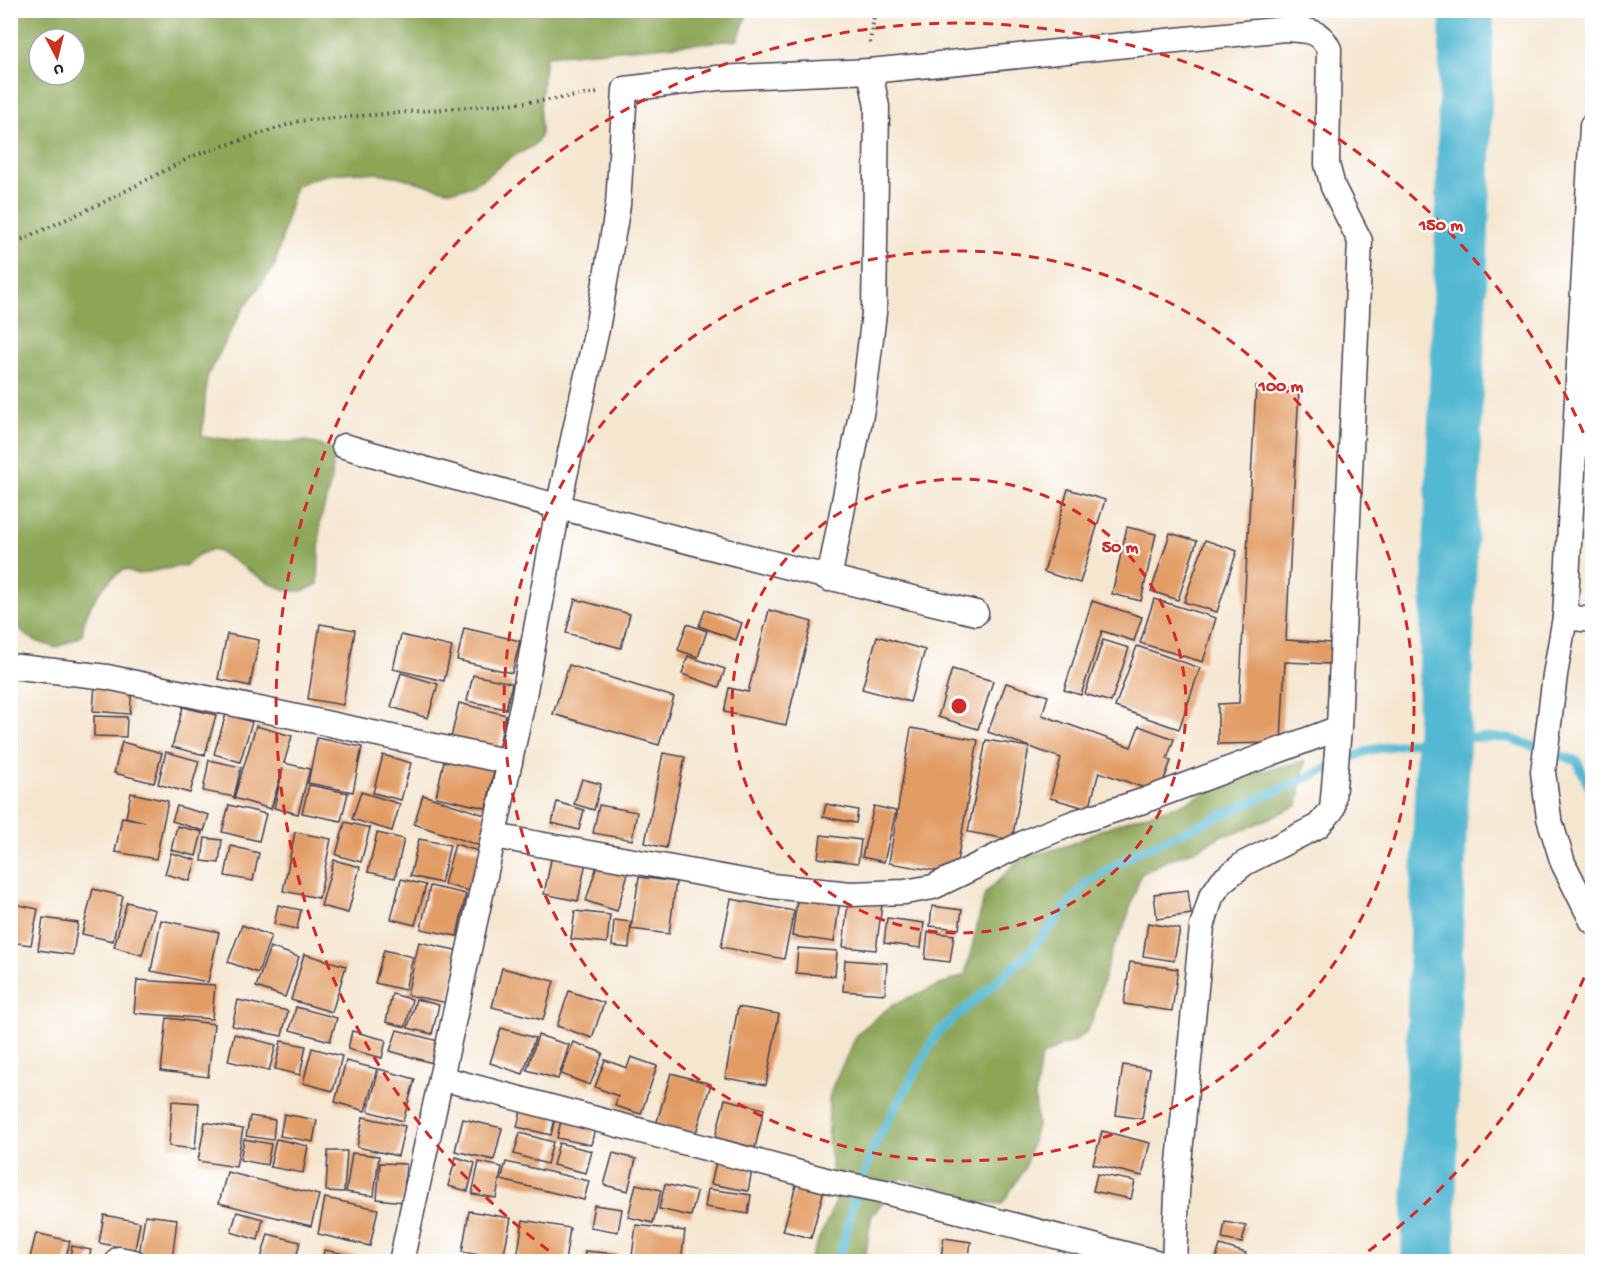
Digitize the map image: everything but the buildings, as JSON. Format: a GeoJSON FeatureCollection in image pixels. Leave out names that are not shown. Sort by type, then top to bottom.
{"type":"FeatureCollection","features":[{"type":"Feature","properties":{"kind":"street"},"geometry":{"type":"LineString","coordinates":[[401,1262],[523,701],[558,508],[597,329],[618,205],[625,89],[717,78],[870,71],[1285,29],[1304,30],[1318,34],[1325,39],[1329,49],[1326,131],[1328,164],[1333,187],[1360,241],[1336,781],[1332,810],[1318,826],[1245,863],[1222,881],[1211,897],[1202,927],[1178,1173],[1174,1262]]}},
{"type":"Feature","properties":{"kind":"street"},"geometry":{"type":"LineString","coordinates":[[829,579],[864,404],[874,313],[877,107],[870,71]]}},
{"type":"Feature","properties":{"kind":"street"},"geometry":{"type":"LineString","coordinates":[[1592,126],[1588,292],[1565,617],[1543,772],[1549,818],[1563,863],[1593,921]]}},
{"type":"Feature","properties":{"kind":"street"},"geometry":{"type":"LineString","coordinates":[[344,447],[558,508],[829,579],[976,613]]}},
{"type":"Feature","properties":{"kind":"street"},"geometry":{"type":"LineString","coordinates":[[1565,617],[1593,620]]}},
{"type":"Feature","properties":{"kind":"street"},"geometry":{"type":"LineString","coordinates":[[10,666],[107,677],[510,762]]}},
{"type":"Feature","properties":{"kind":"street"},"geometry":{"type":"LineString","coordinates":[[494,836],[771,886],[851,894],[905,892],[933,887],[1028,841],[1073,823],[1338,738]]}},
{"type":"Feature","properties":{"kind":"street"},"geometry":{"type":"LineString","coordinates":[[441,1078],[834,1182],[885,1192],[1156,1262]]}},
{"type":"Feature","properties":{"kind":"path"},"geometry":{"type":"LineString","coordinates":[[870,71],[871,29],[875,10]]}},
{"type":"Feature","properties":{"kind":"path"},"geometry":{"type":"LineString","coordinates":[[10,242],[23,239],[104,202],[193,156],[299,121],[541,101],[625,89]]}},
{"type":"Feature","properties":{"kind":"green space"},"geometry":{"type":"Polygon","coordinates":[[[10,11],[748,11],[738,40],[546,56],[539,138],[533,146],[510,158],[468,187],[447,190],[394,176],[350,172],[321,176],[295,187],[275,265],[241,312],[207,377],[202,437],[269,443],[307,441],[335,450],[331,482],[320,522],[318,584],[305,590],[282,589],[213,549],[198,555],[187,565],[138,574],[125,569],[117,574],[102,589],[90,607],[82,636],[55,648],[23,633],[11,615],[10,11]]]}},
{"type":"Feature","properties":{"kind":"green space"},"geometry":{"type":"Polygon","coordinates":[[[1305,761],[1298,805],[1236,833],[1222,835],[1196,850],[1168,860],[1141,874],[1124,927],[1111,952],[1093,1020],[1086,1032],[1074,1042],[1060,1046],[1041,1057],[1035,1097],[1037,1125],[1025,1168],[1002,1204],[974,1202],[935,1186],[901,1178],[871,1217],[865,1261],[807,1262],[837,1199],[828,1141],[829,1099],[833,1085],[858,1033],[891,1006],[965,975],[985,894],[1019,860],[1032,854],[1072,844],[1125,821],[1185,803],[1237,777],[1305,761]]]}},
{"type":"Feature","properties":{"kind":"waterway"},"geometry":{"type":"LineString","coordinates":[[1428,1262],[1436,934],[1463,203],[1467,10]]}},
{"type":"Feature","properties":{"kind":"waterway"},"geometry":{"type":"LineString","coordinates":[[838,1262],[853,1204],[875,1144],[937,1033],[1025,957],[1087,883],[1135,853],[1370,750],[1443,737],[1509,738],[1577,761],[1592,793]]}}]}
